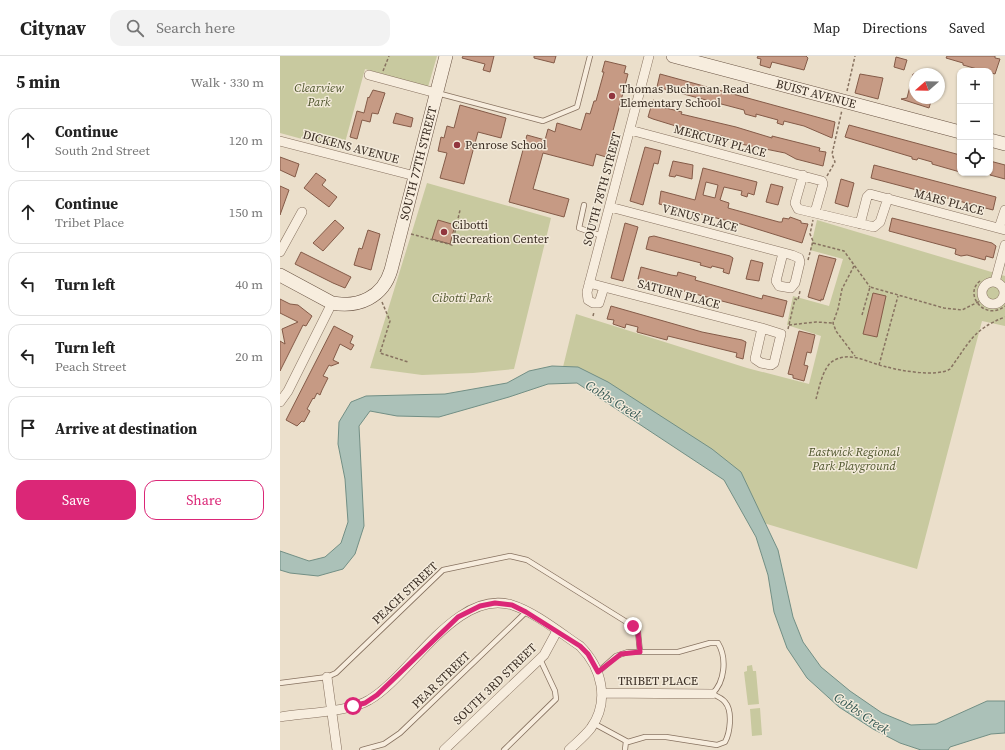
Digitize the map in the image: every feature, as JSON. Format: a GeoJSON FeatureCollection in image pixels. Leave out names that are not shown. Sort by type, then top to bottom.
{"type":"FeatureCollection","features":[{"type":"Feature","properties":{"kind":"street","name":"SOUTH 77TH STREET"},"geometry":{"type":"LineString","coordinates":[[378,292],[388,281],[446,56]]}},
{"type":"Feature","properties":{"kind":"street","name":"SOUTH 78TH STREET"},"geometry":{"type":"LineString","coordinates":[[604,287],[599,303],[593,303],[587,296],[589,283],[649,56]]}},
{"type":"Feature","properties":{"kind":"street","name":"BUIST AVENUE"},"geometry":{"type":"LineString","coordinates":[[673,56],[957,131]]}},
{"type":"Feature","properties":{"kind":"street"},"geometry":{"type":"LineString","coordinates":[[369,75],[436,93]]}},
{"type":"Feature","properties":{"kind":"street","name":"MERCURY PLACE"},"geometry":{"type":"LineString","coordinates":[[630,130],[822,181]]}},
{"type":"Feature","properties":{"kind":"street","name":"DICKENS AVENUE"},"geometry":{"type":"LineString","coordinates":[[280,141],[415,176]]}},
{"type":"Feature","properties":{"kind":"street"},"geometry":{"type":"LineString","coordinates":[[993,141],[1005,144]]}},
{"type":"Feature","properties":{"kind":"street"},"geometry":{"type":"LineString","coordinates":[[802,176],[796,206],[860,224],[870,226],[878,225],[888,198]]}},
{"type":"Feature","properties":{"kind":"street"},"geometry":{"type":"LineString","coordinates":[[815,212],[823,184],[822,181]]}},
{"type":"Feature","properties":{"kind":"street","name":"MARS PLACE"},"geometry":{"type":"LineString","coordinates":[[860,224],[868,195],[873,194],[1002,229]]}},
{"type":"Feature","properties":{"kind":"street","name":"VENUS PLACE"},"geometry":{"type":"LineString","coordinates":[[610,207],[783,252]]}},
{"type":"Feature","properties":{"kind":"street"},"geometry":{"type":"LineString","coordinates":[[1002,229],[1005,210]]}},
{"type":"Feature","properties":{"kind":"street"},"geometry":{"type":"LineString","coordinates":[[280,252],[302,212]]}},
{"type":"Feature","properties":{"kind":"street"},"geometry":{"type":"LineString","coordinates":[[995,282],[1005,245]]}},
{"type":"Feature","properties":{"kind":"street"},"geometry":{"type":"LineString","coordinates":[[280,275],[332,303],[356,304],[378,292]]}},
{"type":"Feature","properties":{"kind":"street"},"geometry":{"type":"LineString","coordinates":[[990,282],[995,282],[1003,290],[1004,300],[994,304],[980,301],[984,287],[990,282]]}},
{"type":"Feature","properties":{"kind":"street","name":"SATURN PLACE"},"geometry":{"type":"LineString","coordinates":[[589,283],[762,328],[781,334],[774,363],[768,365],[757,361],[755,357],[762,328]]}},
{"type":"Feature","properties":{"kind":"street"},"geometry":{"type":"LineString","coordinates":[[280,402],[288,391],[332,303]]}},
{"type":"Feature","properties":{"kind":"street","name":"TRIBET PLACE"},"geometry":{"type":"LineString","coordinates":[[280,717],[359,705],[377,695],[458,617],[480,606],[495,603],[512,605],[526,612],[580,646],[588,654],[598,672],[602,693],[712,694]]}},
{"type":"Feature","properties":{"kind":"street","name":"SOUTH 3RD STREET"},"geometry":{"type":"LineString","coordinates":[[444,750],[540,659],[557,631]]}},
{"type":"Feature","properties":{"kind":"street"},"geometry":{"type":"LineString","coordinates":[[327,677],[338,750]]}},
{"type":"Feature","properties":{"kind":"street"},"geometry":{"type":"LineString","coordinates":[[569,750],[585,734],[593,723],[600,707],[602,693]]}},
{"type":"Feature","properties":{"kind":"lane"},"geometry":{"type":"LineString","coordinates":[[436,93],[543,121],[577,107],[590,56]]}},
{"type":"Feature","properties":{"kind":"lane"},"geometry":{"type":"LineString","coordinates":[[584,205],[579,228],[602,236]]}},
{"type":"Feature","properties":{"kind":"lane","name":"PEACH STREET"},"geometry":{"type":"LineString","coordinates":[[280,683],[327,677],[340,669],[443,570],[510,556],[527,560],[633,626],[638,632],[640,652]]}},
{"type":"Feature","properties":{"kind":"lane","name":"PEAR STREET"},"geometry":{"type":"LineString","coordinates":[[362,750],[384,744],[400,733],[526,612]]}},
{"type":"Feature","properties":{"kind":"lane"},"geometry":{"type":"LineString","coordinates":[[593,723],[626,742],[632,742],[653,736],[712,745],[725,742],[729,730],[728,706],[721,698],[712,694],[721,683],[723,675],[722,653],[718,643],[710,643],[678,652],[640,652],[621,654],[598,672]]}},
{"type":"Feature","properties":{"kind":"lane"},"geometry":{"type":"LineString","coordinates":[[504,750],[556,699],[555,691],[540,659]]}},
{"type":"Feature","properties":{"kind":"lane"},"geometry":{"type":"LineString","coordinates":[[625,750],[626,742]]}},
{"type":"Feature","properties":{"kind":"path"},"geometry":{"type":"LineString","coordinates":[[381,78],[389,56]]}},
{"type":"Feature","properties":{"kind":"path"},"geometry":{"type":"LineString","coordinates":[[822,181],[828,176],[835,162],[832,154],[855,56]]}},
{"type":"Feature","properties":{"kind":"path"},"geometry":{"type":"LineString","coordinates":[[401,231],[452,245],[460,210]]}},
{"type":"Feature","properties":{"kind":"path"},"geometry":{"type":"LineString","coordinates":[[812,243],[844,251],[870,287],[944,308],[962,310],[980,301]]}},
{"type":"Feature","properties":{"kind":"path"},"geometry":{"type":"LineString","coordinates":[[854,266],[842,289],[838,309],[833,323],[836,331],[855,357]]}},
{"type":"Feature","properties":{"kind":"path"},"geometry":{"type":"LineString","coordinates":[[980,281],[975,289],[974,295],[989,311],[997,311],[1004,300]]}},
{"type":"Feature","properties":{"kind":"path"},"geometry":{"type":"LineString","coordinates":[[862,315],[870,287]]}},
{"type":"Feature","properties":{"kind":"path"},"geometry":{"type":"LineString","coordinates":[[378,292],[390,321],[380,354],[408,362]]}},
{"type":"Feature","properties":{"kind":"path"},"geometry":{"type":"LineString","coordinates":[[879,365],[898,295]]}},
{"type":"Feature","properties":{"kind":"path"},"geometry":{"type":"LineString","coordinates":[[816,399],[826,370],[833,361],[842,358],[855,357],[879,365],[926,373],[945,372],[950,369],[978,331],[988,324],[1005,317]]}},
{"type":"Feature","properties":{"kind":"path"},"geometry":{"type":"LineString","coordinates":[[789,325],[816,322],[833,323]]}},
{"type":"Feature","properties":{"kind":"green space","name":"Clearview Park"},"geometry":{"type":"Polygon","coordinates":[[[280,56],[437,56],[428,87],[365,69],[343,150],[280,133],[280,56]]]}},
{"type":"Feature","properties":{"kind":"green space","name":"Cibotti Park"},"geometry":{"type":"Polygon","coordinates":[[[427,183],[551,218],[514,369],[473,373],[422,375],[370,368],[427,183]]]}},
{"type":"Feature","properties":{"kind":"green space","name":"Eastwick Regional Park Playground"},"geometry":{"type":"Polygon","coordinates":[[[817,220],[1005,276],[1005,326],[982,321],[917,569],[760,522],[731,465],[563,367],[576,314],[747,368],[809,384],[821,336],[787,325],[793,296],[829,306],[843,259],[810,250],[817,220]]]}},
{"type":"Feature","properties":{"kind":"green space"},"geometry":{"type":"Polygon","coordinates":[[[752,665],[753,671],[756,671],[759,704],[748,705],[744,672],[747,671],[747,666],[752,665]]]}},
{"type":"Feature","properties":{"kind":"green space"},"geometry":{"type":"Polygon","coordinates":[[[760,708],[762,735],[752,736],[750,709],[760,708]]]}},
{"type":"Feature","properties":{"kind":"water","name":"Cobbs Creek"},"geometry":{"type":"Polygon","coordinates":[[[552,366],[578,367],[608,382],[712,449],[741,472],[778,550],[793,617],[803,642],[821,667],[850,691],[882,713],[911,725],[936,724],[987,701],[1005,701],[1005,733],[991,734],[950,747],[948,750],[921,750],[900,743],[873,729],[839,707],[807,678],[787,648],[774,612],[768,575],[756,537],[724,480],[577,383],[548,384],[439,417],[397,416],[370,411],[359,426],[364,526],[355,554],[343,569],[318,576],[290,573],[280,570],[280,551],[309,561],[325,557],[341,543],[348,522],[345,479],[338,444],[339,422],[351,402],[366,396],[445,394],[507,383],[529,371],[552,366]]]}},
{"type":"Feature","properties":{"kind":"building"},"geometry":{"type":"Polygon","coordinates":[[[463,56],[494,56],[490,72],[483,70],[485,64],[462,58],[463,56]]]}},
{"type":"Feature","properties":{"kind":"building"},"geometry":{"type":"Polygon","coordinates":[[[534,56],[556,56],[554,63],[534,58],[534,56]]]}},
{"type":"Feature","properties":{"kind":"building"},"geometry":{"type":"Polygon","coordinates":[[[758,56],[806,56],[808,58],[804,70],[772,62],[770,68],[760,65],[761,59],[757,58],[758,56]]]}},
{"type":"Feature","properties":{"kind":"building"},"geometry":{"type":"Polygon","coordinates":[[[947,56],[995,56],[995,58],[1000,59],[995,74],[993,73],[993,68],[974,68],[946,58],[947,56]]]}},
{"type":"Feature","properties":{"kind":"building"},"geometry":{"type":"Polygon","coordinates":[[[896,57],[907,60],[904,70],[894,67],[896,57]]]}},
{"type":"Feature","properties":{"kind":"building"},"geometry":{"type":"Polygon","coordinates":[[[605,61],[626,66],[624,73],[628,74],[606,157],[596,154],[593,166],[543,153],[533,189],[569,199],[564,217],[509,202],[527,135],[545,140],[548,129],[555,132],[557,123],[581,130],[586,113],[590,114],[594,101],[596,101],[604,72],[602,72],[605,61]]]}},
{"type":"Feature","properties":{"kind":"building"},"geometry":{"type":"Polygon","coordinates":[[[660,74],[835,122],[832,138],[804,126],[784,121],[783,125],[777,123],[778,120],[756,114],[756,117],[745,114],[744,110],[657,87],[660,74]]]}},
{"type":"Feature","properties":{"kind":"building"},"geometry":{"type":"Polygon","coordinates":[[[860,74],[883,78],[878,99],[855,93],[860,74]]]}},
{"type":"Feature","properties":{"kind":"building"},"geometry":{"type":"Polygon","coordinates":[[[373,90],[385,93],[378,114],[372,113],[370,122],[362,120],[357,139],[350,137],[357,111],[364,113],[368,97],[369,98],[373,90]]]}},
{"type":"Feature","properties":{"kind":"building"},"geometry":{"type":"Polygon","coordinates":[[[909,90],[909,102],[901,99],[907,98],[909,90]]]}},
{"type":"Feature","properties":{"kind":"building"},"geometry":{"type":"Polygon","coordinates":[[[653,100],[659,102],[658,106],[682,112],[681,114],[736,127],[772,138],[772,136],[820,148],[819,151],[826,152],[823,166],[796,159],[785,153],[736,143],[725,137],[703,131],[692,131],[653,119],[648,117],[653,100]]]}},
{"type":"Feature","properties":{"kind":"building"},"geometry":{"type":"Polygon","coordinates":[[[917,104],[930,104],[929,108],[917,104]]]}},
{"type":"Feature","properties":{"kind":"building","name":"Penrose School"},"geometry":{"type":"Polygon","coordinates":[[[460,105],[506,118],[501,138],[478,132],[464,184],[440,178],[447,153],[438,151],[441,137],[444,138],[447,126],[454,128],[460,105]]]}},
{"type":"Feature","properties":{"kind":"building"},"geometry":{"type":"Polygon","coordinates":[[[396,113],[413,118],[411,127],[393,123],[396,113]]]}},
{"type":"Feature","properties":{"kind":"building"},"geometry":{"type":"Polygon","coordinates":[[[849,125],[957,154],[957,171],[932,164],[932,162],[918,158],[917,160],[912,159],[912,157],[845,137],[849,125]]]}},
{"type":"Feature","properties":{"kind":"building"},"geometry":{"type":"Polygon","coordinates":[[[645,147],[661,151],[658,164],[654,163],[643,205],[630,201],[645,147]]]}},
{"type":"Feature","properties":{"kind":"building"},"geometry":{"type":"Polygon","coordinates":[[[280,157],[299,164],[295,177],[280,170],[280,157]]]}},
{"type":"Feature","properties":{"kind":"building"},"geometry":{"type":"Polygon","coordinates":[[[673,161],[693,165],[692,179],[676,175],[675,177],[669,176],[673,161]]]}},
{"type":"Feature","properties":{"kind":"building"},"geometry":{"type":"Polygon","coordinates":[[[993,162],[1005,165],[1005,179],[993,176],[993,162]]]}},
{"type":"Feature","properties":{"kind":"building"},"geometry":{"type":"Polygon","coordinates":[[[874,165],[996,197],[993,210],[871,178],[874,165]]]}},
{"type":"Feature","properties":{"kind":"building"},"geometry":{"type":"Polygon","coordinates":[[[703,168],[757,182],[754,195],[748,193],[747,197],[741,195],[742,191],[724,187],[720,200],[729,203],[728,208],[779,222],[782,222],[783,218],[789,219],[790,217],[801,221],[801,223],[808,224],[802,243],[741,224],[659,204],[661,191],[695,200],[703,168]],[[706,182],[703,195],[715,198],[718,185],[706,182]]]}},
{"type":"Feature","properties":{"kind":"building"},"geometry":{"type":"Polygon","coordinates":[[[316,173],[326,180],[322,185],[337,197],[329,207],[304,188],[316,173]]]}},
{"type":"Feature","properties":{"kind":"building"},"geometry":{"type":"Polygon","coordinates":[[[841,179],[854,183],[848,207],[835,203],[841,179]]]}},
{"type":"Feature","properties":{"kind":"building"},"geometry":{"type":"Polygon","coordinates":[[[771,184],[783,187],[778,205],[766,202],[771,184]]]}},
{"type":"Feature","properties":{"kind":"building"},"geometry":{"type":"Polygon","coordinates":[[[280,186],[289,190],[280,215],[280,186]]]}},
{"type":"Feature","properties":{"kind":"building"},"geometry":{"type":"Polygon","coordinates":[[[892,218],[992,243],[996,246],[993,258],[986,256],[985,260],[967,255],[961,256],[955,254],[956,249],[889,231],[892,218]]]}},
{"type":"Feature","properties":{"kind":"building"},"geometry":{"type":"Polygon","coordinates":[[[335,220],[344,228],[323,251],[313,243],[335,220]]]}},
{"type":"Feature","properties":{"kind":"building","name":"Cibotti Recreation Center"},"geometry":{"type":"Polygon","coordinates":[[[438,220],[455,225],[450,244],[432,239],[438,220]]]}},
{"type":"Feature","properties":{"kind":"building"},"geometry":{"type":"Polygon","coordinates":[[[625,223],[638,227],[623,281],[611,278],[625,223]]]}},
{"type":"Feature","properties":{"kind":"building"},"geometry":{"type":"Polygon","coordinates":[[[368,230],[380,234],[371,270],[354,265],[359,248],[362,249],[368,230]]]}},
{"type":"Feature","properties":{"kind":"building"},"geometry":{"type":"Polygon","coordinates":[[[654,236],[730,256],[733,258],[729,274],[723,272],[724,269],[712,266],[711,268],[700,265],[701,263],[646,249],[649,237],[654,236]]]}},
{"type":"Feature","properties":{"kind":"building"},"geometry":{"type":"Polygon","coordinates":[[[301,252],[351,277],[345,288],[295,264],[301,252]]]}},
{"type":"Feature","properties":{"kind":"building"},"geometry":{"type":"Polygon","coordinates":[[[819,255],[836,259],[823,300],[821,299],[821,301],[808,297],[819,255]]]}},
{"type":"Feature","properties":{"kind":"building"},"geometry":{"type":"Polygon","coordinates":[[[751,260],[763,263],[759,281],[746,279],[751,260]]]}},
{"type":"Feature","properties":{"kind":"building"},"geometry":{"type":"Polygon","coordinates":[[[641,267],[677,276],[678,272],[696,277],[695,280],[762,299],[763,295],[787,301],[783,317],[638,279],[641,267]]]}},
{"type":"Feature","properties":{"kind":"building"},"geometry":{"type":"Polygon","coordinates":[[[873,293],[886,296],[877,337],[863,334],[873,293]]]}},
{"type":"Feature","properties":{"kind":"building"},"geometry":{"type":"Polygon","coordinates":[[[280,299],[290,304],[298,305],[312,316],[306,326],[303,325],[280,371],[280,341],[285,344],[282,329],[298,322],[280,313],[280,299]]]}},
{"type":"Feature","properties":{"kind":"building"},"geometry":{"type":"Polygon","coordinates":[[[611,306],[702,332],[742,340],[746,342],[743,359],[736,357],[737,353],[668,336],[667,340],[637,332],[638,327],[626,324],[625,328],[613,324],[614,320],[607,319],[611,306]]]}},
{"type":"Feature","properties":{"kind":"building"},"geometry":{"type":"Polygon","coordinates":[[[334,326],[353,336],[350,343],[354,345],[351,350],[340,344],[333,360],[339,363],[331,366],[329,365],[323,376],[328,378],[320,395],[317,393],[314,399],[313,398],[307,409],[310,411],[304,422],[302,421],[297,426],[286,420],[334,326]]]}},
{"type":"Feature","properties":{"kind":"building"},"geometry":{"type":"Polygon","coordinates":[[[799,331],[815,335],[811,353],[807,352],[804,365],[808,366],[804,381],[793,378],[793,375],[788,374],[799,331]]]}},
{"type":"Feature","properties":{"kind":"place","name":"Thomas Buchanan Read Elementary School"},"geometry":{"type":"Point","coordinates":[612,96]}},
{"type":"Feature","properties":{"kind":"place","name":"Penrose School"},"geometry":{"type":"Point","coordinates":[457,145]}},
{"type":"Feature","properties":{"kind":"place","name":"Cibotti Recreation Center"},"geometry":{"type":"Point","coordinates":[444,232]}},
{"type":"Feature","properties":{"kind":"route"},"geometry":{"type":"LineString","coordinates":[[353,706],[371,700],[386,688],[458,617],[480,606],[504,603],[520,608],[580,646],[588,654],[598,672],[616,656],[628,652],[640,652],[638,632],[633,626]]}}]}
